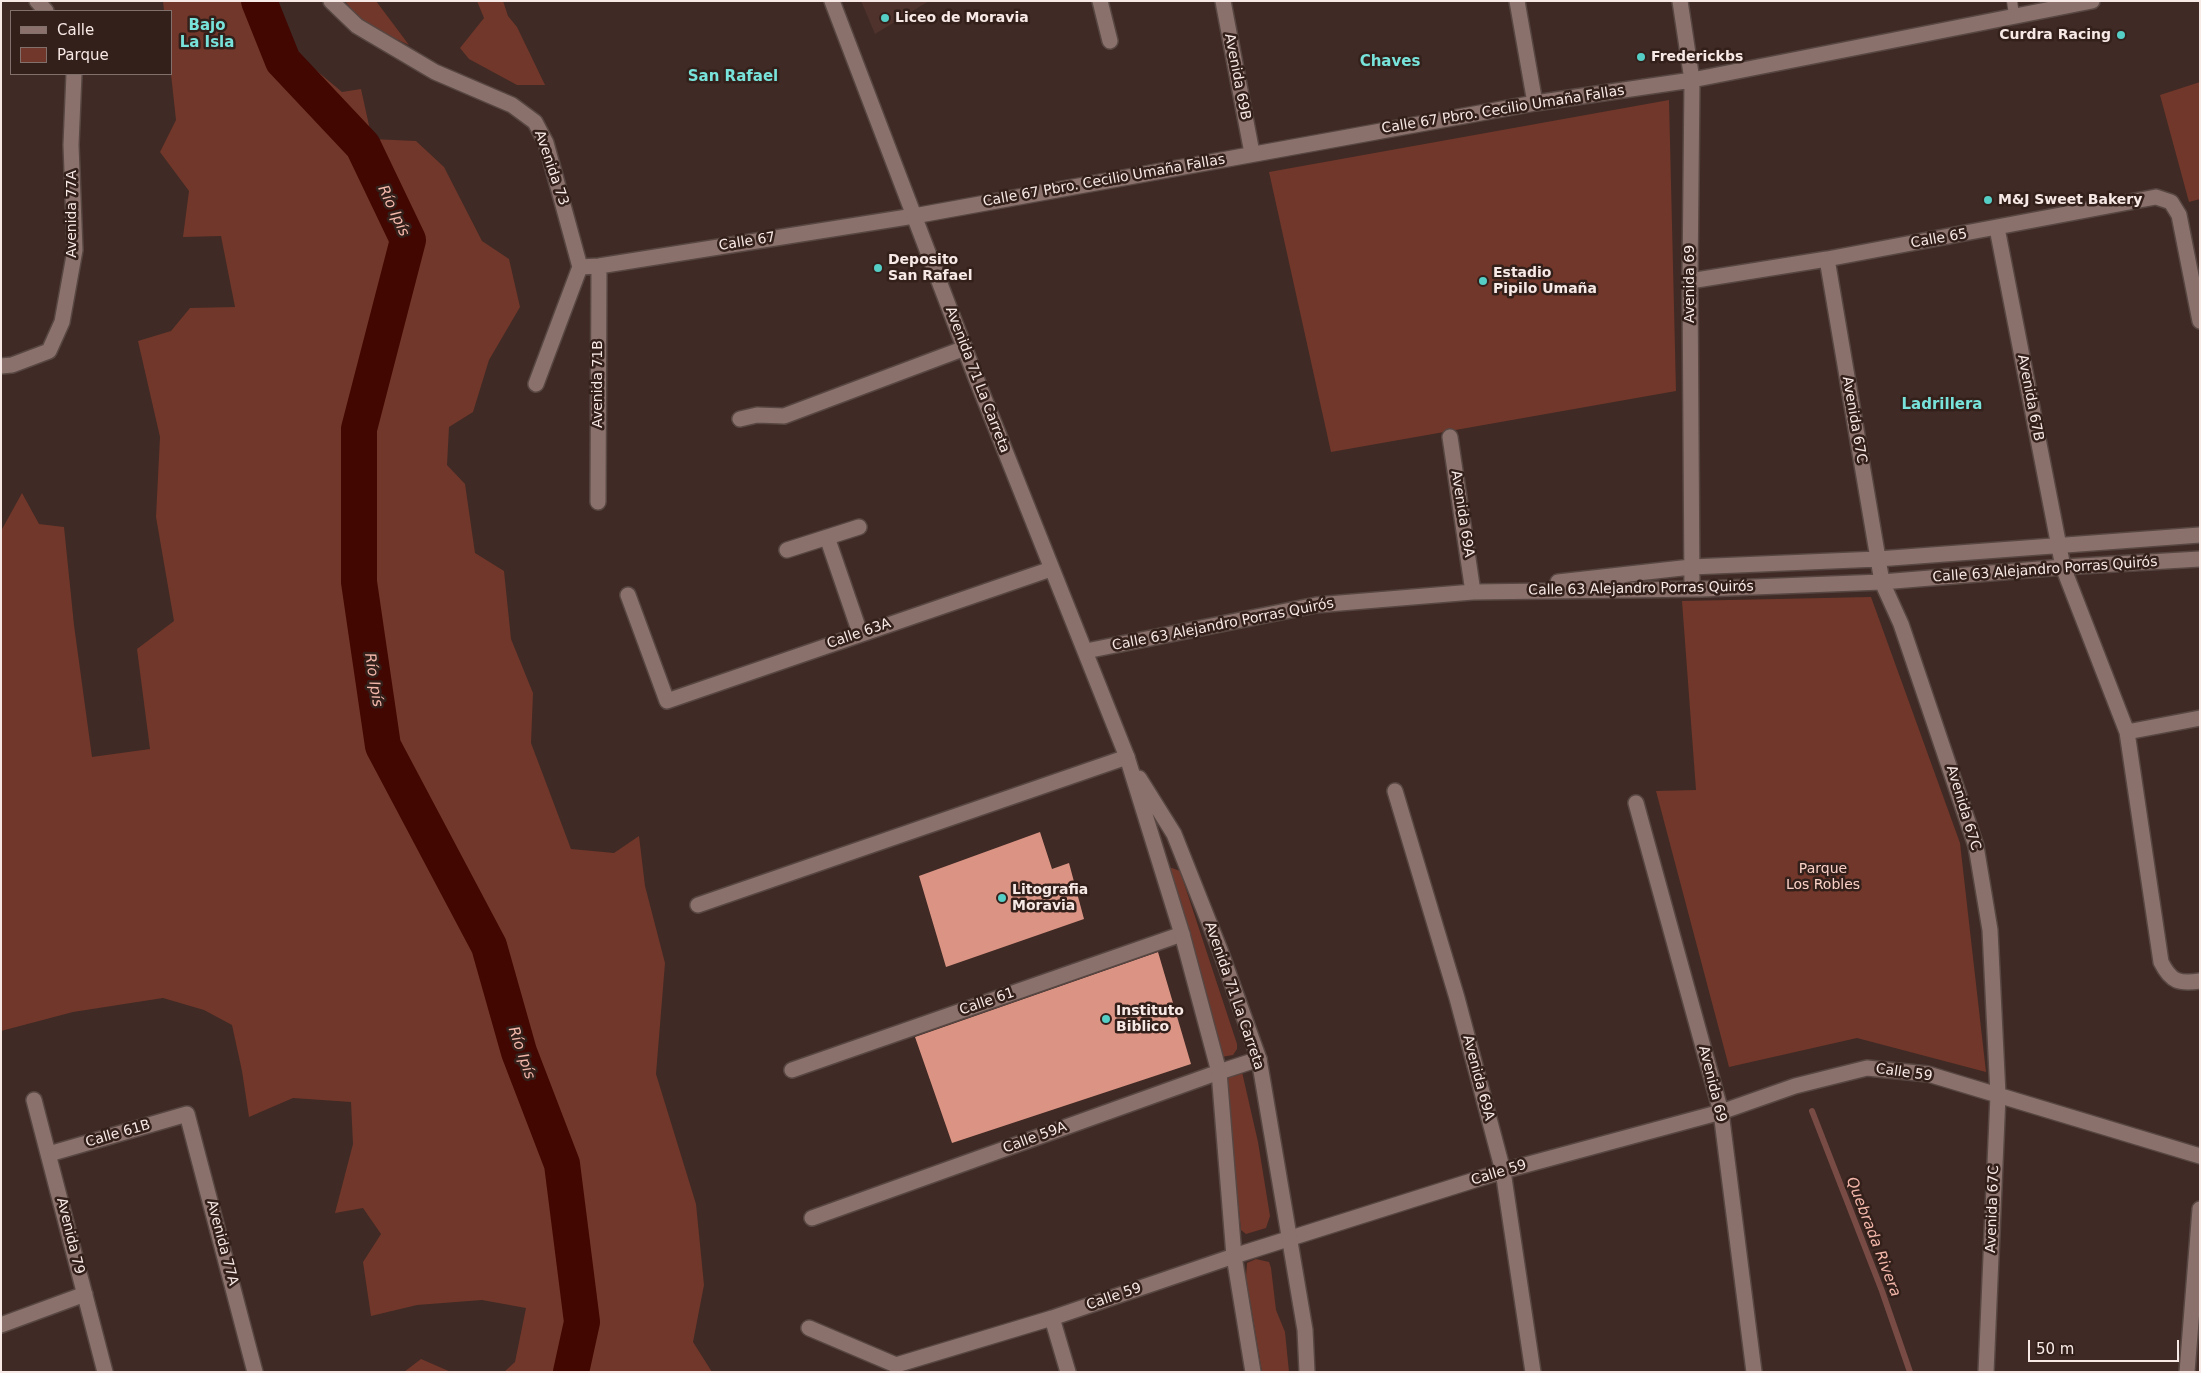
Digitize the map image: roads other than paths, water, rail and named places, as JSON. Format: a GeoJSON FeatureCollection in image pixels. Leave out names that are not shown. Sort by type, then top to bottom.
{"type":"FeatureCollection","features":[{"type":"Feature","properties":{"kind":"street","name":"Avenida 73"},"geometry":{"type":"LineString","coordinates":[[331,1],[357,26],[434,72],[512,105],[535,122],[546,143],[580,267]]}},
{"type":"Feature","properties":{"kind":"street","name":"Avenida 71 La Carreta"},"geometry":{"type":"LineString","coordinates":[[832,1],[1051,569],[1086,651],[1127,757],[1182,934],[1219,1072],[1234,1256],[1252,1372]]}},
{"type":"Feature","properties":{"kind":"street"},"geometry":{"type":"LineString","coordinates":[[1100,1],[1110,41]]}},
{"type":"Feature","properties":{"kind":"street","name":"Avenida 69B"},"geometry":{"type":"LineString","coordinates":[[1223,1],[1252,153]]}},
{"type":"Feature","properties":{"kind":"street"},"geometry":{"type":"LineString","coordinates":[[1518,1],[1535,103]]}},
{"type":"Feature","properties":{"kind":"street","name":"Avenida 69"},"geometry":{"type":"LineString","coordinates":[[1680,1],[1692,80],[1690,281],[1692,589]]}},
{"type":"Feature","properties":{"kind":"street","name":"Calle 67 Pbro. Cecilio Umaña Fallas"},"geometry":{"type":"LineString","coordinates":[[914,216],[1535,103],[1692,80],[2013,8],[2092,1]]}},
{"type":"Feature","properties":{"kind":"street","name":"Avenida 77A"},"geometry":{"type":"LineString","coordinates":[[1,366],[12,365],[49,351],[62,322],[75,250],[71,145],[74,75]]}},
{"type":"Feature","properties":{"kind":"street","name":"Calle 65"},"geometry":{"type":"LineString","coordinates":[[1690,281],[1826,260],[2156,197],[2171,202],[2179,215],[2200,321]]}},
{"type":"Feature","properties":{"kind":"street","name":"Calle 67"},"geometry":{"type":"LineString","coordinates":[[580,267],[598,266],[914,216]]}},
{"type":"Feature","properties":{"kind":"street","name":"Avenida 67B"},"geometry":{"type":"LineString","coordinates":[[1997,228],[2063,567],[2127,732],[2161,962],[2168,976],[2184,983],[2200,981]]}},
{"type":"Feature","properties":{"kind":"street","name":"Avenida 67C"},"geometry":{"type":"LineString","coordinates":[[1826,260],[1882,582],[1901,624],[1976,846],[1990,930],[1998,1096],[1986,1372]]}},
{"type":"Feature","properties":{"kind":"street","name":"Avenida 71B"},"geometry":{"type":"LineString","coordinates":[[598,266],[598,502]]}},
{"type":"Feature","properties":{"kind":"street"},"geometry":{"type":"LineString","coordinates":[[536,384],[580,267]]}},
{"type":"Feature","properties":{"kind":"street"},"geometry":{"type":"LineString","coordinates":[[740,419],[756,414],[784,416],[965,348]]}},
{"type":"Feature","properties":{"kind":"street","name":"Avenida 69A"},"geometry":{"type":"LineString","coordinates":[[1450,437],[1474,592]]}},
{"type":"Feature","properties":{"kind":"street"},"geometry":{"type":"LineString","coordinates":[[787,550],[859,527]]}},
{"type":"Feature","properties":{"kind":"street","name":"Calle 63 Alejandro Porras Quirós"},"geometry":{"type":"LineString","coordinates":[[1086,651],[1316,605],[1474,592],[1691,567],[1878,559],[2200,535]]}},
{"type":"Feature","properties":{"kind":"street"},"geometry":{"type":"LineString","coordinates":[[827,537],[860,633]]}},
{"type":"Feature","properties":{"kind":"street","name":"Calle 63 Alejandro Porras Quirós"},"geometry":{"type":"LineString","coordinates":[[1474,592],[1692,589],[1882,582],[2063,567],[2200,559]]}},
{"type":"Feature","properties":{"kind":"street","name":"Calle 63A"},"geometry":{"type":"LineString","coordinates":[[628,595],[667,701],[860,633],[1051,569]]}},
{"type":"Feature","properties":{"kind":"street"},"geometry":{"type":"LineString","coordinates":[[2127,732],[2200,718]]}},
{"type":"Feature","properties":{"kind":"street"},"geometry":{"type":"LineString","coordinates":[[698,905],[1127,757]]}},
{"type":"Feature","properties":{"kind":"street","name":"Avenida 71 La Carreta"},"geometry":{"type":"LineString","coordinates":[[1127,757],[1174,834],[1220,950],[1259,1059],[1304,1330],[1307,1372]]}},
{"type":"Feature","properties":{"kind":"street","name":"Avenida 69A"},"geometry":{"type":"LineString","coordinates":[[1395,791],[1457,998],[1503,1171],[1533,1372]]}},
{"type":"Feature","properties":{"kind":"street","name":"Avenida 69"},"geometry":{"type":"LineString","coordinates":[[1636,803],[1721,1112],[1754,1372]]}},
{"type":"Feature","properties":{"kind":"street","name":"Calle 61"},"geometry":{"type":"LineString","coordinates":[[792,1070],[1182,934]]}},
{"type":"Feature","properties":{"kind":"street","name":"Calle 59A"},"geometry":{"type":"LineString","coordinates":[[812,1218],[1259,1059]]}},
{"type":"Feature","properties":{"kind":"street","name":"Calle 59"},"geometry":{"type":"LineString","coordinates":[[809,1328],[897,1369],[1234,1256],[1290,1240],[1503,1171],[1721,1112],[1795,1086],[1867,1068],[1928,1074],[2200,1156]]}},
{"type":"Feature","properties":{"kind":"street","name":"Avenida 79"},"geometry":{"type":"LineString","coordinates":[[34,1100],[105,1372]]}},
{"type":"Feature","properties":{"kind":"street","name":"Avenida 77A"},"geometry":{"type":"LineString","coordinates":[[187,1114],[255,1372]]}},
{"type":"Feature","properties":{"kind":"street","name":"Calle 61B"},"geometry":{"type":"LineString","coordinates":[[49,1154],[187,1114]]}},
{"type":"Feature","properties":{"kind":"street"},"geometry":{"type":"LineString","coordinates":[[2187,1372],[2200,1209]]}},
{"type":"Feature","properties":{"kind":"street"},"geometry":{"type":"LineString","coordinates":[[1,1325],[85,1294]]}},
{"type":"Feature","properties":{"kind":"street"},"geometry":{"type":"LineString","coordinates":[[1052,1318],[1068,1372]]}},
{"type":"Feature","properties":{"kind":"waterway","name":"Río Ipís"},"geometry":{"type":"LineString","coordinates":[[259,1],[283,61],[363,146],[408,240],[359,429],[359,582],[383,746],[489,946],[519,1052],[562,1164],[582,1322],[571,1372]]}},
{"type":"Feature","properties":{"kind":"waterway","name":"Quebrada Rivera"},"geometry":{"type":"LineString","coordinates":[[1812,1111],[1882,1291],[1910,1372]]}},
{"type":"Feature","properties":{"kind":"place","name":"Liceo de Moravia"},"geometry":{"type":"Point","coordinates":[885,18]}},
{"type":"Feature","properties":{"kind":"place","name":"Curdra Racing"},"geometry":{"type":"Point","coordinates":[2121,35]}},
{"type":"Feature","properties":{"kind":"place","name":"Frederickbs"},"geometry":{"type":"Point","coordinates":[1641,57]}},
{"type":"Feature","properties":{"kind":"place","name":"M&J Sweet Bakery"},"geometry":{"type":"Point","coordinates":[1988,200]}},
{"type":"Feature","properties":{"kind":"place","name":"Deposito San Rafael"},"geometry":{"type":"Point","coordinates":[878,268]}},
{"type":"Feature","properties":{"kind":"place","name":"Estadio Pipilo Umaña"},"geometry":{"type":"Point","coordinates":[1483,281]}},
{"type":"Feature","properties":{"kind":"place","name":"Litografia Moravia"},"geometry":{"type":"Point","coordinates":[1002,898]}},
{"type":"Feature","properties":{"kind":"place","name":"Instituto Biblico"},"geometry":{"type":"Point","coordinates":[1106,1019]}},
{"type":"Feature","properties":{"kind":"district","name":"Bajo La Isla"},"geometry":{"type":"Point","coordinates":[207,34]}},
{"type":"Feature","properties":{"kind":"district","name":"Chaves"},"geometry":{"type":"Point","coordinates":[1390,62]}},
{"type":"Feature","properties":{"kind":"district","name":"San Rafael"},"geometry":{"type":"Point","coordinates":[733,77]}},
{"type":"Feature","properties":{"kind":"district","name":"Ladrillera"},"geometry":{"type":"Point","coordinates":[1942,405]}},
{"type":"Feature","properties":{"kind":"park label","name":"Parque Los Robles"},"geometry":{"type":"Point","coordinates":[1823,878]}}]}
